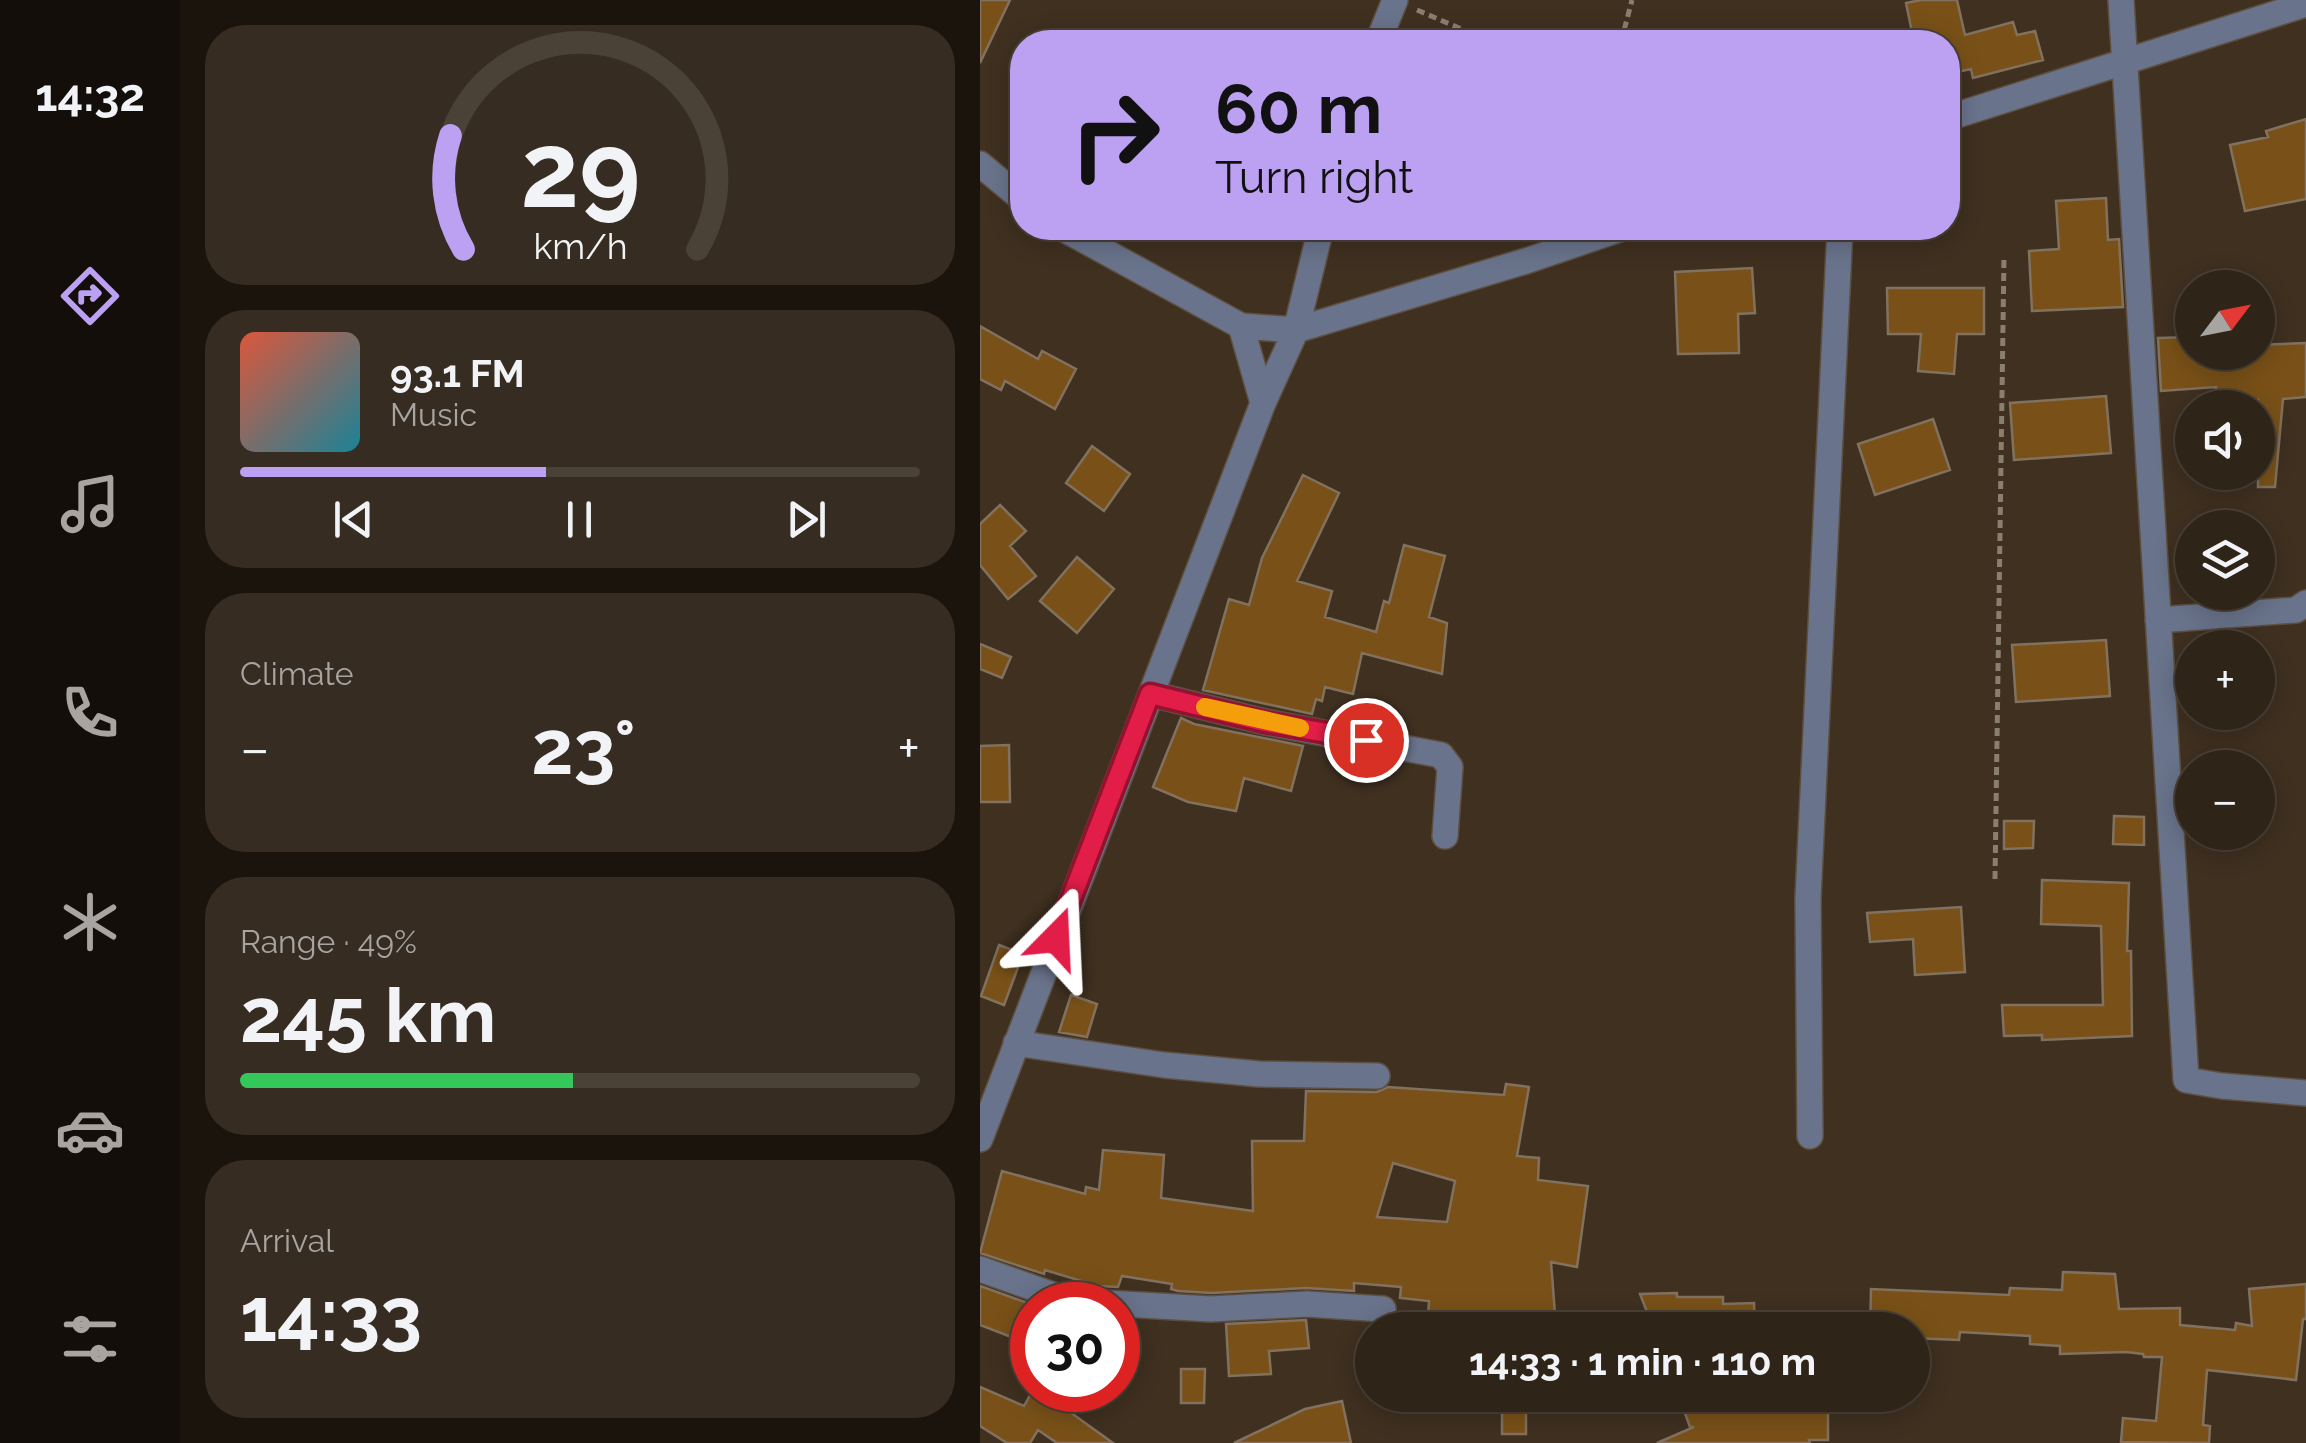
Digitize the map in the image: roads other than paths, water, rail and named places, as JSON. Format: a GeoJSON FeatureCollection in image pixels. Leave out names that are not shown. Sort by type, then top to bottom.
{"type":"FeatureCollection","features":[{"type":"Feature","properties":{"kind":"street"},"geometry":{"type":"LineString","coordinates":[[1383,30],[1395,0]]}},
{"type":"Feature","properties":{"kind":"street"},"geometry":{"type":"LineString","coordinates":[[2120,0],[2186,1080],[2306,1093]]}},
{"type":"Feature","properties":{"kind":"street"},"geometry":{"type":"LineString","coordinates":[[1960,114],[2306,4]]}},
{"type":"Feature","properties":{"kind":"street"},"geometry":{"type":"LineString","coordinates":[[980,164],[1010,189]]}},
{"type":"Feature","properties":{"kind":"street"},"geometry":{"type":"LineString","coordinates":[[1084,240],[1241,326],[1296,330],[1589,240]]}},
{"type":"Feature","properties":{"kind":"street"},"geometry":{"type":"LineString","coordinates":[[980,1139],[1263,403],[1296,330],[1318,240]]}},
{"type":"Feature","properties":{"kind":"street"},"geometry":{"type":"LineString","coordinates":[[1810,1136],[1808,898],[1839,240]]}},
{"type":"Feature","properties":{"kind":"street"},"geometry":{"type":"LineString","coordinates":[[1241,326],[1263,403]]}},
{"type":"Feature","properties":{"kind":"street"},"geometry":{"type":"LineString","coordinates":[[2158,620],[2296,610],[2306,603]]}},
{"type":"Feature","properties":{"kind":"street"},"geometry":{"type":"LineString","coordinates":[[1150,694],[1265,722],[1441,755],[1450,767],[1445,836]]}},
{"type":"Feature","properties":{"kind":"street"},"geometry":{"type":"LineString","coordinates":[[1016,1043],[1164,1065],[1259,1074],[1377,1076]]}},
{"type":"Feature","properties":{"kind":"street"},"geometry":{"type":"LineString","coordinates":[[980,1270],[1070,1301],[1211,1308],[1307,1304],[1383,1308]]}}]}
